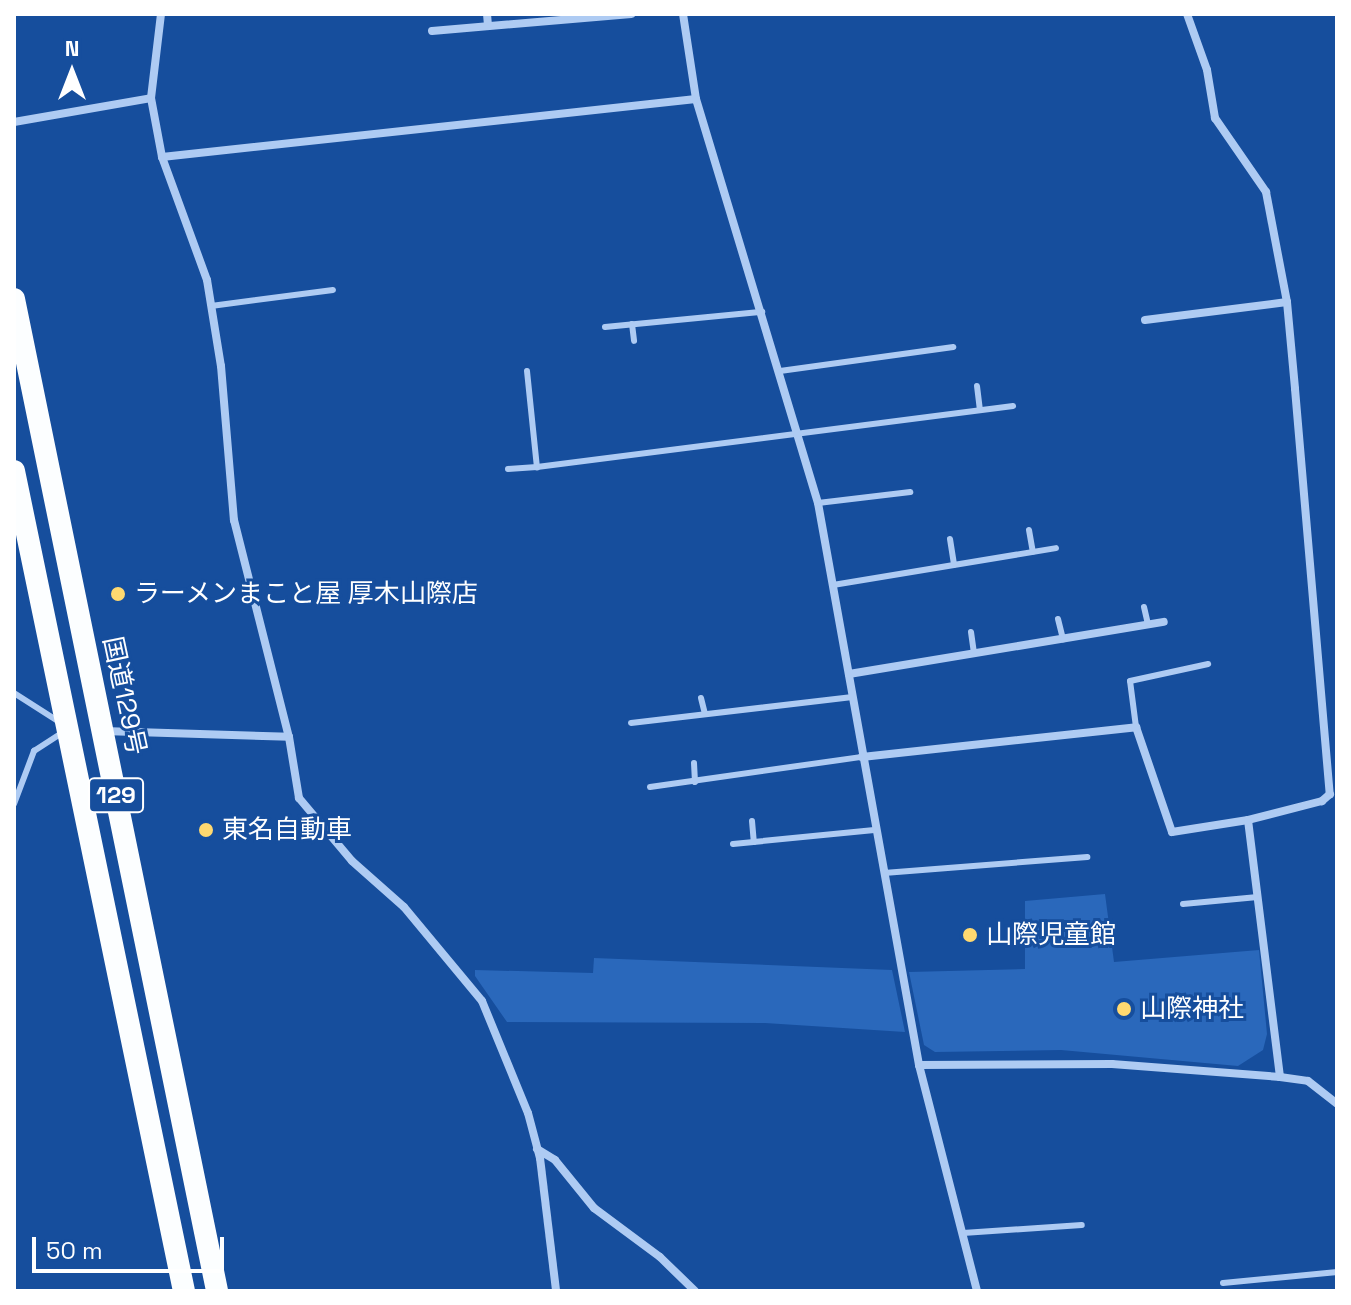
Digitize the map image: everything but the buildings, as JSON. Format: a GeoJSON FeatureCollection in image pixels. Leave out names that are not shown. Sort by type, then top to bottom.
{"type":"FeatureCollection","features":[{"type":"Feature","properties":{"kind":"highway","name":"国道129号"},"geometry":{"type":"LineString","coordinates":[[14,299],[217,1291]]}},
{"type":"Feature","properties":{"kind":"highway","name":"129"},"geometry":{"type":"LineString","coordinates":[[14,471],[184,1291]]}},
{"type":"Feature","properties":{"kind":"street"},"geometry":{"type":"LineString","coordinates":[[161,14],[151,98],[162,157],[207,280],[234,520],[289,737],[299,798],[352,861],[404,907],[482,1001],[504,1043],[537,1149],[556,1291]]}},
{"type":"Feature","properties":{"kind":"street"},"geometry":{"type":"LineString","coordinates":[[487,14],[488,26]]}},
{"type":"Feature","properties":{"kind":"street"},"geometry":{"type":"LineString","coordinates":[[432,31],[631,14]]}},
{"type":"Feature","properties":{"kind":"street"},"geometry":{"type":"LineString","coordinates":[[683,14],[696,99],[818,503],[874,830],[919,1065],[941,1166],[963,1233],[977,1291]]}},
{"type":"Feature","properties":{"kind":"street"},"geometry":{"type":"LineString","coordinates":[[862,757],[1136,727],[1172,832],[1248,820],[1322,801],[1330,794],[1287,302],[1266,192],[1215,118],[1207,70],[1187,14]]}},
{"type":"Feature","properties":{"kind":"street"},"geometry":{"type":"LineString","coordinates":[[14,122],[151,98]]}},
{"type":"Feature","properties":{"kind":"street"},"geometry":{"type":"LineString","coordinates":[[162,157],[696,99]]}},
{"type":"Feature","properties":{"kind":"street"},"geometry":{"type":"LineString","coordinates":[[1145,320],[1287,302]]}},
{"type":"Feature","properties":{"kind":"street"},"geometry":{"type":"LineString","coordinates":[[849,674],[1164,622]]}},
{"type":"Feature","properties":{"kind":"street"},"geometry":{"type":"LineString","coordinates":[[103,731],[289,737]]}},
{"type":"Feature","properties":{"kind":"street"},"geometry":{"type":"LineString","coordinates":[[1248,820],[1280,1077]]}},
{"type":"Feature","properties":{"kind":"street"},"geometry":{"type":"LineString","coordinates":[[919,1065],[1112,1064],[1280,1077],[1308,1081],[1337,1104]]}},
{"type":"Feature","properties":{"kind":"street"},"geometry":{"type":"LineString","coordinates":[[537,1149],[555,1160],[594,1208],[660,1257],[695,1291]]}},
{"type":"Feature","properties":{"kind":"lane"},"geometry":{"type":"LineString","coordinates":[[211,306],[333,290]]}},
{"type":"Feature","properties":{"kind":"lane"},"geometry":{"type":"LineString","coordinates":[[605,327],[762,312]]}},
{"type":"Feature","properties":{"kind":"lane"},"geometry":{"type":"LineString","coordinates":[[632,324],[634,341]]}},
{"type":"Feature","properties":{"kind":"lane"},"geometry":{"type":"LineString","coordinates":[[780,371],[953,347]]}},
{"type":"Feature","properties":{"kind":"lane"},"geometry":{"type":"LineString","coordinates":[[527,371],[537,467]]}},
{"type":"Feature","properties":{"kind":"lane"},"geometry":{"type":"LineString","coordinates":[[977,386],[980,410]]}},
{"type":"Feature","properties":{"kind":"lane"},"geometry":{"type":"LineString","coordinates":[[508,469],[1013,406]]}},
{"type":"Feature","properties":{"kind":"lane"},"geometry":{"type":"LineString","coordinates":[[911,409],[912,420]]}},
{"type":"Feature","properties":{"kind":"lane"},"geometry":{"type":"LineString","coordinates":[[818,503],[910,492]]}},
{"type":"Feature","properties":{"kind":"lane"},"geometry":{"type":"LineString","coordinates":[[1029,530],[1033,552]]}},
{"type":"Feature","properties":{"kind":"lane"},"geometry":{"type":"LineString","coordinates":[[950,539],[954,565]]}},
{"type":"Feature","properties":{"kind":"lane"},"geometry":{"type":"LineString","coordinates":[[833,585],[1056,548]]}},
{"type":"Feature","properties":{"kind":"lane"},"geometry":{"type":"LineString","coordinates":[[1144,607],[1148,625]]}},
{"type":"Feature","properties":{"kind":"lane"},"geometry":{"type":"LineString","coordinates":[[1058,619],[1063,639]]}},
{"type":"Feature","properties":{"kind":"lane"},"geometry":{"type":"LineString","coordinates":[[971,632],[974,654]]}},
{"type":"Feature","properties":{"kind":"lane"},"geometry":{"type":"LineString","coordinates":[[1136,727],[1130,681],[1208,664]]}},
{"type":"Feature","properties":{"kind":"lane"},"geometry":{"type":"LineString","coordinates":[[14,693],[69,728],[34,751],[14,804]]}},
{"type":"Feature","properties":{"kind":"lane"},"geometry":{"type":"LineString","coordinates":[[631,723],[852,697]]}},
{"type":"Feature","properties":{"kind":"lane"},"geometry":{"type":"LineString","coordinates":[[701,698],[705,714]]}},
{"type":"Feature","properties":{"kind":"lane"},"geometry":{"type":"LineString","coordinates":[[650,787],[862,757]]}},
{"type":"Feature","properties":{"kind":"lane"},"geometry":{"type":"LineString","coordinates":[[694,763],[695,782]]}},
{"type":"Feature","properties":{"kind":"lane"},"geometry":{"type":"LineString","coordinates":[[752,821],[754,842]]}},
{"type":"Feature","properties":{"kind":"lane"},"geometry":{"type":"LineString","coordinates":[[733,844],[874,830]]}},
{"type":"Feature","properties":{"kind":"lane"},"geometry":{"type":"LineString","coordinates":[[882,873],[1087,857]]}},
{"type":"Feature","properties":{"kind":"lane"},"geometry":{"type":"LineString","coordinates":[[1183,904],[1258,897]]}},
{"type":"Feature","properties":{"kind":"lane"},"geometry":{"type":"LineString","coordinates":[[963,1233],[1082,1225]]}},
{"type":"Feature","properties":{"kind":"lane"},"geometry":{"type":"LineString","coordinates":[[1223,1283],[1337,1272]]}},
{"type":"Feature","properties":{"kind":"shaded area"},"geometry":{"type":"Polygon","coordinates":[[[1105,894],[1114,962],[1259,950],[1267,1034],[1263,1050],[1238,1066],[1061,1050],[935,1052],[924,1045],[909,972],[1025,969],[1025,901],[1105,894]]]}},
{"type":"Feature","properties":{"kind":"shaded area"},"geometry":{"type":"Polygon","coordinates":[[[594,958],[892,970],[905,1032],[765,1023],[507,1022],[475,976],[475,970],[593,973],[594,958]]]}},
{"type":"Feature","properties":{"kind":"place","name":"ラーメンまこと屋 厚木山際店"},"geometry":{"type":"Point","coordinates":[118,594]}},
{"type":"Feature","properties":{"kind":"place","name":"東名自動車"},"geometry":{"type":"Point","coordinates":[206,830]}},
{"type":"Feature","properties":{"kind":"place","name":"山際児童館"},"geometry":{"type":"Point","coordinates":[970,935]}},
{"type":"Feature","properties":{"kind":"place","name":"山際神社"},"geometry":{"type":"Point","coordinates":[1124,1009]}}]}
